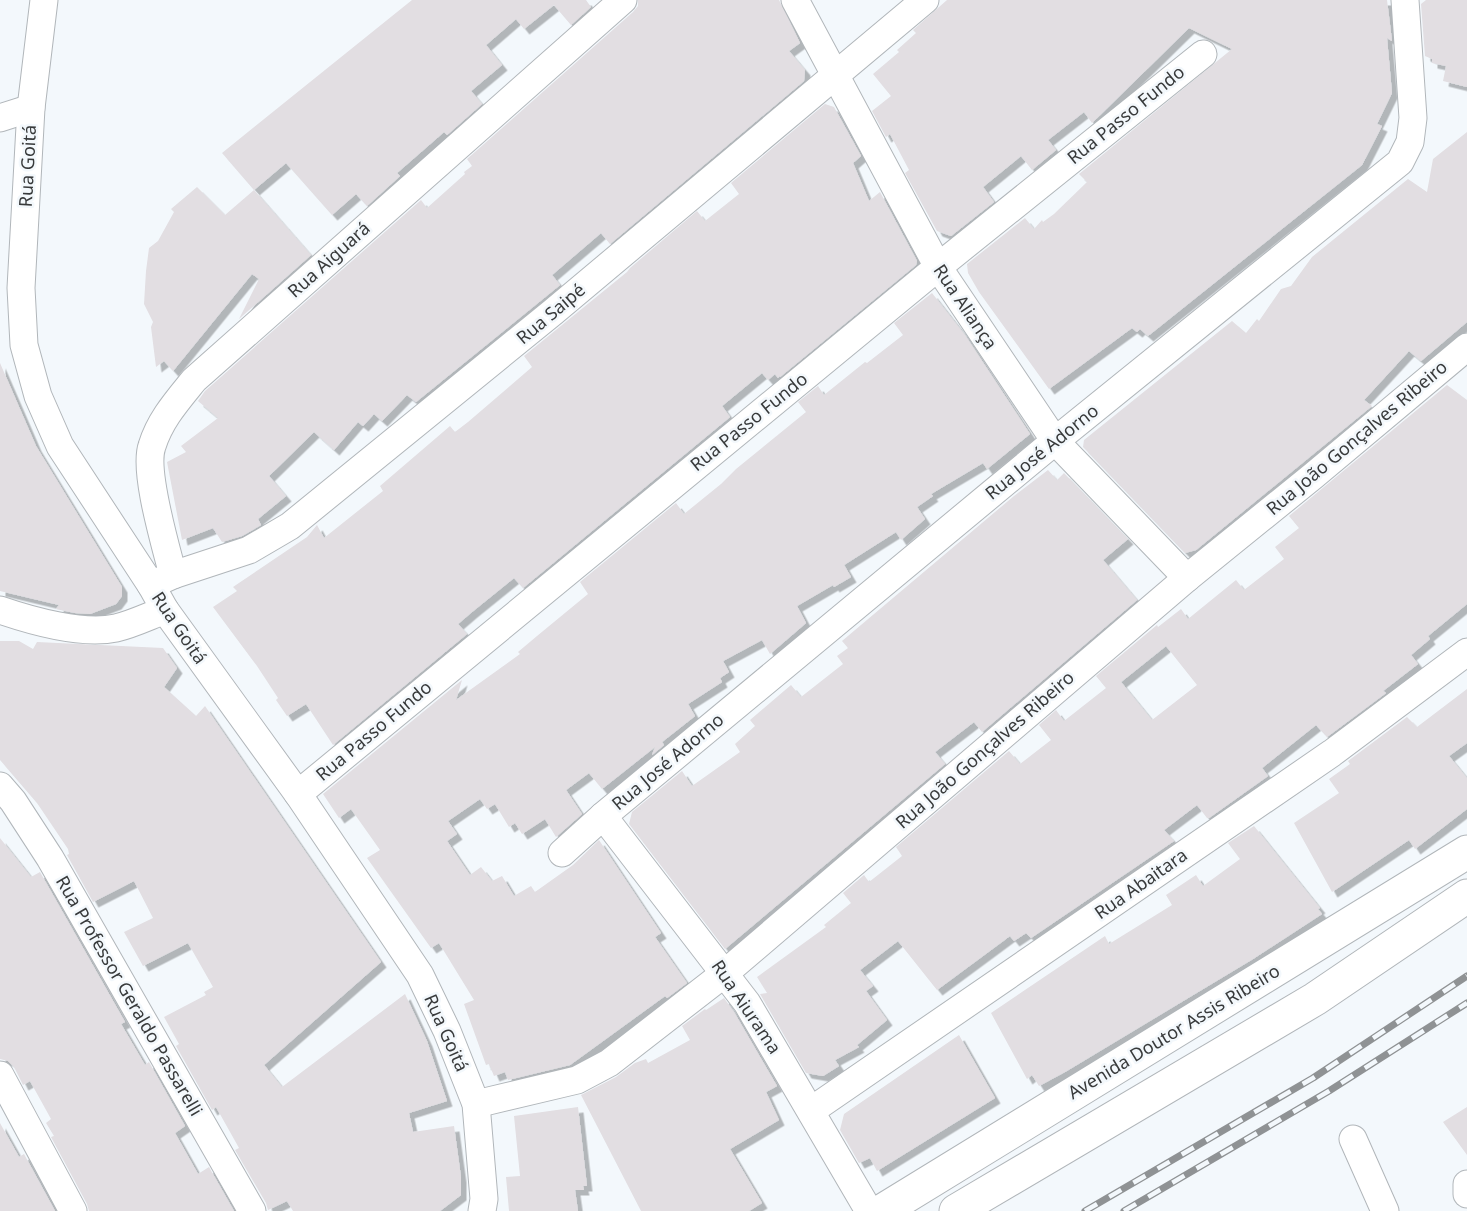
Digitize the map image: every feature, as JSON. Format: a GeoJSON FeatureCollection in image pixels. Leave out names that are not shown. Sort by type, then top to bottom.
{"type":"FeatureCollection","features":[{"type":"Feature","properties":{"kind":"main road","name":"Avenida Doutor Assis Ribeiro"},"geometry":{"type":"LineString","coordinates":[[882,1211],[1467,852]]}},
{"type":"Feature","properties":{"kind":"main road"},"geometry":{"type":"LineString","coordinates":[[956,1211],[1315,999],[1467,896]]}},
{"type":"Feature","properties":{"kind":"street","name":"Rua Goitá"},"geometry":{"type":"LineString","coordinates":[[44,0],[31,108],[21,288],[24,345],[39,396],[60,446],[162,580],[165,610],[298,794],[420,975],[447,1031],[476,1104],[484,1199],[482,1211]]}},
{"type":"Feature","properties":{"kind":"street","name":"Rua Aiguará"},"geometry":{"type":"LineString","coordinates":[[162,580],[150,475],[150,449],[166,414],[194,380],[622,0]]}},
{"type":"Feature","properties":{"kind":"street","name":"Rua Aliança"},"geometry":{"type":"LineString","coordinates":[[795,0],[938,267],[1055,441],[1187,578]]}},
{"type":"Feature","properties":{"kind":"street","name":"Rua Saipé"},"geometry":{"type":"LineString","coordinates":[[162,580],[249,550],[290,526],[553,312],[925,0]]}},
{"type":"Feature","properties":{"kind":"street","name":"Rua José Adorno"},"geometry":{"type":"LineString","coordinates":[[562,853],[603,816],[1055,441],[1400,162],[1410,142],[1413,118],[1405,0]]}},
{"type":"Feature","properties":{"kind":"street","name":"Rua Passo Fundo"},"geometry":{"type":"LineString","coordinates":[[298,794],[938,267],[1203,54]]}},
{"type":"Feature","properties":{"kind":"street"},"geometry":{"type":"LineString","coordinates":[[0,118],[31,108]]}},
{"type":"Feature","properties":{"kind":"street","name":"Rua João Gonçalves Ribeiro"},"geometry":{"type":"LineString","coordinates":[[476,1104],[577,1080],[609,1063],[725,973],[1187,578],[1314,476],[1467,346]]}},
{"type":"Feature","properties":{"kind":"street"},"geometry":{"type":"LineString","coordinates":[[0,610],[30,621],[77,628],[113,628],[165,610]]}},
{"type":"Feature","properties":{"kind":"street","name":"Rua Abaitara"},"geometry":{"type":"LineString","coordinates":[[812,1110],[1332,753],[1467,652]]}},
{"type":"Feature","properties":{"kind":"street","name":"Rua Professor Geraldo Passarelli"},"geometry":{"type":"LineString","coordinates":[[0,786],[13,801],[50,858],[252,1211]]}},
{"type":"Feature","properties":{"kind":"street","name":"Rua Aiurama"},"geometry":{"type":"LineString","coordinates":[[603,816],[747,1003],[812,1110],[869,1211]]}},
{"type":"Feature","properties":{"kind":"street"},"geometry":{"type":"LineString","coordinates":[[0,1075],[73,1211]]}},
{"type":"Feature","properties":{"kind":"street"},"geometry":{"type":"LineString","coordinates":[[1353,1139],[1384,1211]]}},
{"type":"Feature","properties":{"kind":"street"},"geometry":{"type":"LineString","coordinates":[[1467,1184],[1467,1194]]}},
{"type":"Feature","properties":{"kind":"building"},"geometry":{"type":"Polygon","coordinates":[[[412,0],[586,0],[591,7],[571,25],[554,5],[524,29],[516,19],[486,45],[502,65],[471,91],[482,104],[447,135],[444,132],[397,173],[400,176],[367,206],[356,194],[332,215],[286,163],[254,190],[222,153],[412,0]]]}},
{"type":"Feature","properties":{"kind":"building"},"geometry":{"type":"Polygon","coordinates":[[[638,0],[779,0],[800,43],[789,51],[805,70],[804,81],[610,244],[601,233],[552,275],[560,285],[416,402],[407,395],[382,421],[374,414],[363,426],[358,422],[334,450],[314,432],[269,476],[286,496],[258,519],[261,525],[242,536],[222,542],[213,528],[182,540],[167,462],[186,452],[181,446],[218,418],[198,401],[205,391],[421,200],[427,208],[465,174],[464,172],[472,166],[467,159],[633,12],[638,6],[638,0]]]}},
{"type":"Feature","properties":{"kind":"building"},"geometry":{"type":"Polygon","coordinates":[[[947,0],[1387,0],[1392,41],[1387,38],[1392,93],[1377,124],[1382,126],[1362,165],[1148,336],[1140,329],[1137,332],[1132,328],[1049,389],[979,292],[968,273],[967,264],[1025,218],[1034,229],[1042,220],[1043,222],[1054,214],[1087,182],[1079,174],[1232,49],[1189,28],[1092,123],[1084,112],[1048,140],[1056,150],[1032,170],[1021,156],[983,187],[994,202],[951,236],[937,231],[905,173],[909,170],[890,134],[886,137],[872,111],[891,96],[873,74],[899,52],[897,50],[916,33],[913,30],[947,0]]]}},
{"type":"Feature","properties":{"kind":"building"},"geometry":{"type":"Polygon","coordinates":[[[1426,0],[1467,0],[1467,87],[1443,81],[1446,66],[1432,63],[1432,59],[1425,56],[1421,4],[1426,0]]]}},
{"type":"Feature","properties":{"kind":"building"},"geometry":{"type":"Polygon","coordinates":[[[825,104],[834,107],[861,156],[853,163],[869,201],[880,192],[917,261],[916,265],[780,377],[778,378],[775,374],[768,380],[762,373],[722,406],[730,417],[523,588],[514,578],[472,612],[458,624],[467,634],[333,745],[306,704],[287,716],[257,666],[213,607],[237,591],[233,587],[307,537],[317,525],[324,538],[383,491],[380,486],[450,426],[455,432],[468,422],[532,367],[524,356],[697,211],[705,221],[739,194],[731,183],[825,104]]]}},
{"type":"Feature","properties":{"kind":"building"},"geometry":{"type":"Polygon","coordinates":[[[1467,132],[1467,322],[1421,361],[1409,351],[1364,400],[1372,406],[1196,550],[1185,553],[1083,447],[1084,440],[1232,321],[1246,333],[1257,319],[1259,321],[1281,289],[1291,286],[1312,257],[1408,179],[1427,192],[1433,159],[1467,132]]]}},
{"type":"Feature","properties":{"kind":"building"},"geometry":{"type":"Polygon","coordinates":[[[197,187],[225,215],[254,190],[311,255],[239,319],[259,279],[252,274],[173,371],[164,361],[156,367],[151,327],[153,322],[144,304],[149,248],[158,241],[174,212],[171,209],[197,187]]]}},
{"type":"Feature","properties":{"kind":"building"},"geometry":{"type":"Polygon","coordinates":[[[932,293],[965,335],[1030,434],[987,469],[983,463],[931,494],[933,496],[917,507],[925,519],[901,540],[896,532],[844,565],[851,577],[797,606],[806,623],[770,654],[762,640],[723,661],[729,672],[720,678],[722,682],[688,704],[695,716],[662,742],[664,745],[652,755],[655,747],[602,789],[589,773],[566,790],[582,814],[556,837],[545,819],[522,834],[515,823],[509,827],[495,804],[487,809],[480,799],[448,821],[457,834],[447,841],[470,875],[481,867],[492,881],[502,876],[514,896],[531,886],[535,892],[573,865],[599,840],[661,933],[655,937],[687,983],[667,998],[665,996],[570,1065],[508,1080],[505,1072],[494,1076],[489,1064],[486,1065],[464,1004],[474,1000],[439,943],[431,948],[367,858],[380,850],[351,809],[339,818],[323,794],[462,680],[456,700],[520,654],[518,652],[588,594],[580,582],[676,503],[684,514],[721,484],[806,412],[798,402],[818,386],[824,395],[903,335],[894,323],[932,293]]]}},
{"type":"Feature","properties":{"kind":"building"},"geometry":{"type":"Polygon","coordinates":[[[0,363],[36,446],[122,587],[122,596],[116,604],[90,614],[75,613],[56,609],[59,605],[0,591],[0,363]]]}},
{"type":"Feature","properties":{"kind":"building"},"geometry":{"type":"Polygon","coordinates":[[[1447,385],[1467,400],[1467,604],[1428,636],[1430,639],[1411,655],[1418,664],[1383,691],[1386,693],[1327,737],[1316,725],[1262,768],[1268,776],[1209,818],[1197,805],[1164,830],[1174,841],[1031,938],[1026,933],[1014,941],[1010,936],[937,990],[898,941],[860,970],[873,986],[866,991],[887,1020],[857,1045],[859,1047],[835,1060],[839,1066],[823,1076],[806,1073],[760,994],[767,993],[757,977],[826,927],[824,925],[851,903],[843,893],[864,875],[869,882],[902,856],[896,847],[1009,751],[1020,764],[1051,740],[1039,725],[1056,710],[1064,721],[1106,688],[1096,676],[1157,625],[1158,627],[1181,609],[1188,619],[1236,580],[1244,590],[1284,559],[1275,547],[1299,528],[1289,516],[1447,385]],[[1166,646],[1121,682],[1152,720],[1197,685],[1166,646]]]}},
{"type":"Feature","properties":{"kind":"building"},"geometry":{"type":"Polygon","coordinates":[[[1048,470],[1057,480],[1064,473],[1128,539],[1103,560],[1137,600],[982,732],[974,722],[935,752],[945,764],[725,949],[629,824],[632,812],[682,771],[692,786],[740,752],[735,744],[755,726],[750,720],[791,685],[801,697],[843,664],[837,656],[848,648],[842,641],[1048,470]]]}},
{"type":"Feature","properties":{"kind":"building"},"geometry":{"type":"Polygon","coordinates":[[[0,641],[19,641],[33,649],[37,642],[163,648],[177,668],[164,687],[196,716],[205,706],[381,962],[264,1065],[282,1087],[405,994],[427,1041],[447,1101],[409,1113],[413,1132],[454,1126],[461,1177],[461,1195],[440,1211],[293,1211],[287,1201],[268,1210],[235,1150],[239,1148],[216,1107],[212,1110],[176,1046],[179,1044],[164,1017],[206,995],[204,992],[213,987],[188,943],[143,966],[124,932],[153,918],[134,881],[93,902],[67,855],[69,854],[68,849],[37,803],[0,760],[0,641]]]}},
{"type":"Feature","properties":{"kind":"building"},"geometry":{"type":"Polygon","coordinates":[[[1467,689],[1467,743],[1449,756],[1467,778],[1467,809],[1415,849],[1409,840],[1332,892],[1294,823],[1339,793],[1329,779],[1350,764],[1348,761],[1407,717],[1417,727],[1467,689]]]}},
{"type":"Feature","properties":{"kind":"building"},"geometry":{"type":"Polygon","coordinates":[[[1254,826],[1320,908],[1318,909],[1322,914],[1253,959],[1065,1072],[1039,1086],[1032,1075],[1027,1079],[991,1013],[1105,936],[1109,944],[1172,905],[1166,895],[1196,875],[1203,886],[1240,859],[1228,843],[1254,826]]]}},
{"type":"Feature","properties":{"kind":"building"},"geometry":{"type":"Polygon","coordinates":[[[0,838],[31,877],[40,872],[125,1022],[121,1024],[145,1065],[149,1062],[185,1126],[175,1133],[198,1174],[209,1167],[234,1211],[89,1211],[51,1137],[54,1136],[46,1123],[51,1119],[30,1081],[23,1085],[14,1067],[8,1061],[0,1059],[0,838]]]}},
{"type":"Feature","properties":{"kind":"building"},"geometry":{"type":"Polygon","coordinates":[[[724,998],[777,1086],[766,1092],[779,1120],[730,1149],[762,1203],[749,1211],[641,1211],[581,1095],[616,1077],[635,1063],[646,1059],[648,1063],[690,1040],[682,1026],[724,998]]]}},
{"type":"Feature","properties":{"kind":"building"},"geometry":{"type":"Polygon","coordinates":[[[959,1035],[995,1098],[877,1171],[870,1158],[859,1163],[840,1130],[844,1114],[959,1035]]]}},
{"type":"Feature","properties":{"kind":"building"},"geometry":{"type":"Polygon","coordinates":[[[578,1107],[587,1186],[583,1186],[584,1190],[575,1190],[578,1211],[509,1211],[506,1177],[520,1176],[514,1116],[578,1107]]]}},
{"type":"Feature","properties":{"kind":"building"},"geometry":{"type":"Polygon","coordinates":[[[1467,1107],[1467,1155],[1443,1122],[1467,1107]]]}},
{"type":"Feature","properties":{"kind":"building"},"geometry":{"type":"Polygon","coordinates":[[[0,1123],[19,1157],[24,1154],[55,1211],[0,1211],[0,1123]]]}},
{"type":"Feature","properties":{"kind":"railway"},"geometry":{"type":"LineString","coordinates":[[1085,1211],[1313,1078],[1467,976]]}},
{"type":"Feature","properties":{"kind":"railway"},"geometry":{"type":"LineString","coordinates":[[1124,1211],[1329,1091],[1467,1003]]}}]}
